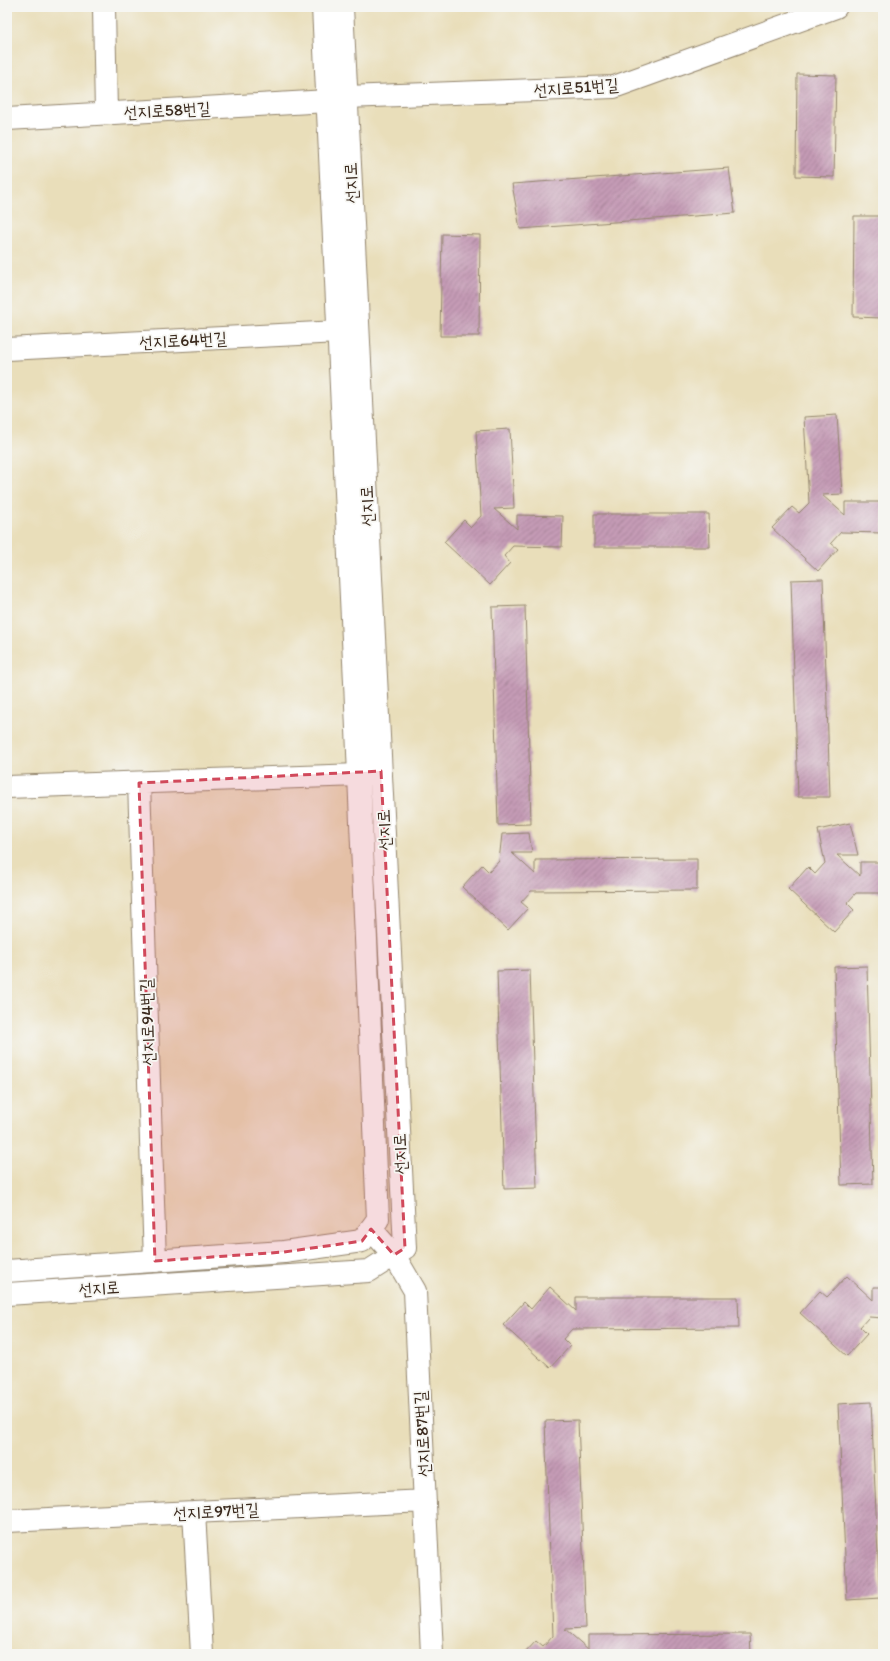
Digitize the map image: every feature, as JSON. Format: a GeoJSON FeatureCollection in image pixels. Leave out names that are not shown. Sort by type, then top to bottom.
{"type":"FeatureCollection","features":[{"type":"Feature","properties":{"kind":"street"},"geometry":{"type":"LineString","coordinates":[[104,7],[106,113]]}},
{"type":"Feature","properties":{"kind":"street","name":"선지로"},"geometry":{"type":"LineString","coordinates":[[7,1294],[369,1271],[405,1248],[381,772],[349,330],[337,99],[323,7]]}},
{"type":"Feature","properties":{"kind":"street","name":"선지로"},"geometry":{"type":"LineString","coordinates":[[337,99],[342,7]]}},
{"type":"Feature","properties":{"kind":"street","name":"선지로51번길"},"geometry":{"type":"LineString","coordinates":[[337,99],[614,87],[836,7]]}},
{"type":"Feature","properties":{"kind":"street","name":"선지로58번길"},"geometry":{"type":"LineString","coordinates":[[7,119],[337,99]]}},
{"type":"Feature","properties":{"kind":"street","name":"선지로"},"geometry":{"type":"LineString","coordinates":[[7,1271],[284,1252],[362,1241],[378,1219],[360,775],[349,330]]}},
{"type":"Feature","properties":{"kind":"street","name":"선지로64번길"},"geometry":{"type":"LineString","coordinates":[[7,349],[349,330]]}},
{"type":"Feature","properties":{"kind":"street"},"geometry":{"type":"LineString","coordinates":[[7,787],[360,775],[381,772]]}},
{"type":"Feature","properties":{"kind":"street","name":"선지로94번길"},"geometry":{"type":"LineString","coordinates":[[139,783],[155,1261]]}},
{"type":"Feature","properties":{"kind":"street","name":"선지로87번길"},"geometry":{"type":"LineString","coordinates":[[371,1229],[394,1255],[415,1291],[432,1654]]}},
{"type":"Feature","properties":{"kind":"street","name":"선지로97번길"},"geometry":{"type":"LineString","coordinates":[[7,1521],[425,1501]]}},
{"type":"Feature","properties":{"kind":"street"},"geometry":{"type":"LineString","coordinates":[[194,1512],[202,1654]]}},
{"type":"Feature","properties":{"kind":"highlighted area"},"geometry":{"type":"Polygon","coordinates":[[[381,771],[405,1248],[394,1255],[371,1229],[362,1241],[284,1252],[155,1261],[139,783],[381,771]]]}},
{"type":"Feature","properties":{"kind":"building"},"geometry":{"type":"Polygon","coordinates":[[[797,74],[836,75],[834,177],[796,176],[797,74]]]}},
{"type":"Feature","properties":{"kind":"building"},"geometry":{"type":"Polygon","coordinates":[[[729,168],[735,213],[520,229],[512,184],[729,168]]]}},
{"type":"Feature","properties":{"kind":"building"},"geometry":{"type":"Polygon","coordinates":[[[854,216],[883,216],[883,318],[853,317],[854,216]]]}},
{"type":"Feature","properties":{"kind":"building"},"geometry":{"type":"Polygon","coordinates":[[[442,234],[480,235],[479,336],[440,336],[442,234]]]}},
{"type":"Feature","properties":{"kind":"building"},"geometry":{"type":"Polygon","coordinates":[[[837,415],[842,494],[822,495],[845,515],[845,502],[883,502],[883,533],[841,532],[831,543],[838,549],[818,571],[772,528],[792,507],[799,513],[809,503],[804,417],[837,415]]]}},
{"type":"Feature","properties":{"kind":"building"},"geometry":{"type":"Polygon","coordinates":[[[510,429],[514,508],[494,509],[517,529],[517,515],[563,516],[562,547],[513,546],[504,556],[510,563],[490,585],[444,542],[464,520],[471,527],[481,516],[476,431],[510,429]]]}},
{"type":"Feature","properties":{"kind":"building"},"geometry":{"type":"Polygon","coordinates":[[[594,514],[709,514],[710,547],[594,547],[594,514]]]}},
{"type":"Feature","properties":{"kind":"building"},"geometry":{"type":"Polygon","coordinates":[[[823,579],[830,797],[798,797],[791,580],[823,579]]]}},
{"type":"Feature","properties":{"kind":"building"},"geometry":{"type":"Polygon","coordinates":[[[525,606],[531,824],[498,825],[492,607],[525,606]]]}},
{"type":"Feature","properties":{"kind":"building"},"geometry":{"type":"Polygon","coordinates":[[[850,823],[858,855],[837,855],[860,876],[860,862],[883,862],[883,893],[856,893],[847,903],[854,910],[834,932],[788,889],[808,867],[815,874],[825,863],[818,830],[850,823]]]}},
{"type":"Feature","properties":{"kind":"building"},"geometry":{"type":"Polygon","coordinates":[[[529,833],[532,853],[512,853],[535,874],[535,860],[697,859],[697,890],[531,891],[521,902],[528,908],[508,930],[462,887],[482,865],[489,872],[499,861],[502,834],[529,833]]]}},
{"type":"Feature","properties":{"kind":"building"},"geometry":{"type":"Polygon","coordinates":[[[867,966],[873,1184],[841,1185],[834,967],[867,966]]]}},
{"type":"Feature","properties":{"kind":"building"},"geometry":{"type":"Polygon","coordinates":[[[530,970],[537,1188],[504,1189],[497,971],[530,970]]]}},
{"type":"Feature","properties":{"kind":"building"},"geometry":{"type":"Polygon","coordinates":[[[847,1276],[873,1300],[873,1287],[883,1287],[883,1318],[869,1317],[860,1327],[867,1334],[847,1356],[800,1313],[820,1291],[827,1297],[847,1276]]]}},
{"type":"Feature","properties":{"kind":"building"},"geometry":{"type":"Polygon","coordinates":[[[550,1287],[576,1311],[576,1297],[738,1297],[739,1328],[572,1329],[563,1339],[570,1346],[550,1368],[503,1325],[524,1302],[531,1309],[550,1287]]]}},
{"type":"Feature","properties":{"kind":"building"},"geometry":{"type":"Polygon","coordinates":[[[871,1402],[880,1598],[847,1600],[838,1404],[871,1402]]]}},
{"type":"Feature","properties":{"kind":"building"},"geometry":{"type":"Polygon","coordinates":[[[578,1420],[586,1628],[565,1629],[588,1649],[588,1635],[750,1634],[751,1654],[524,1654],[536,1641],[543,1647],[553,1636],[545,1421],[578,1420]]]}}]}
